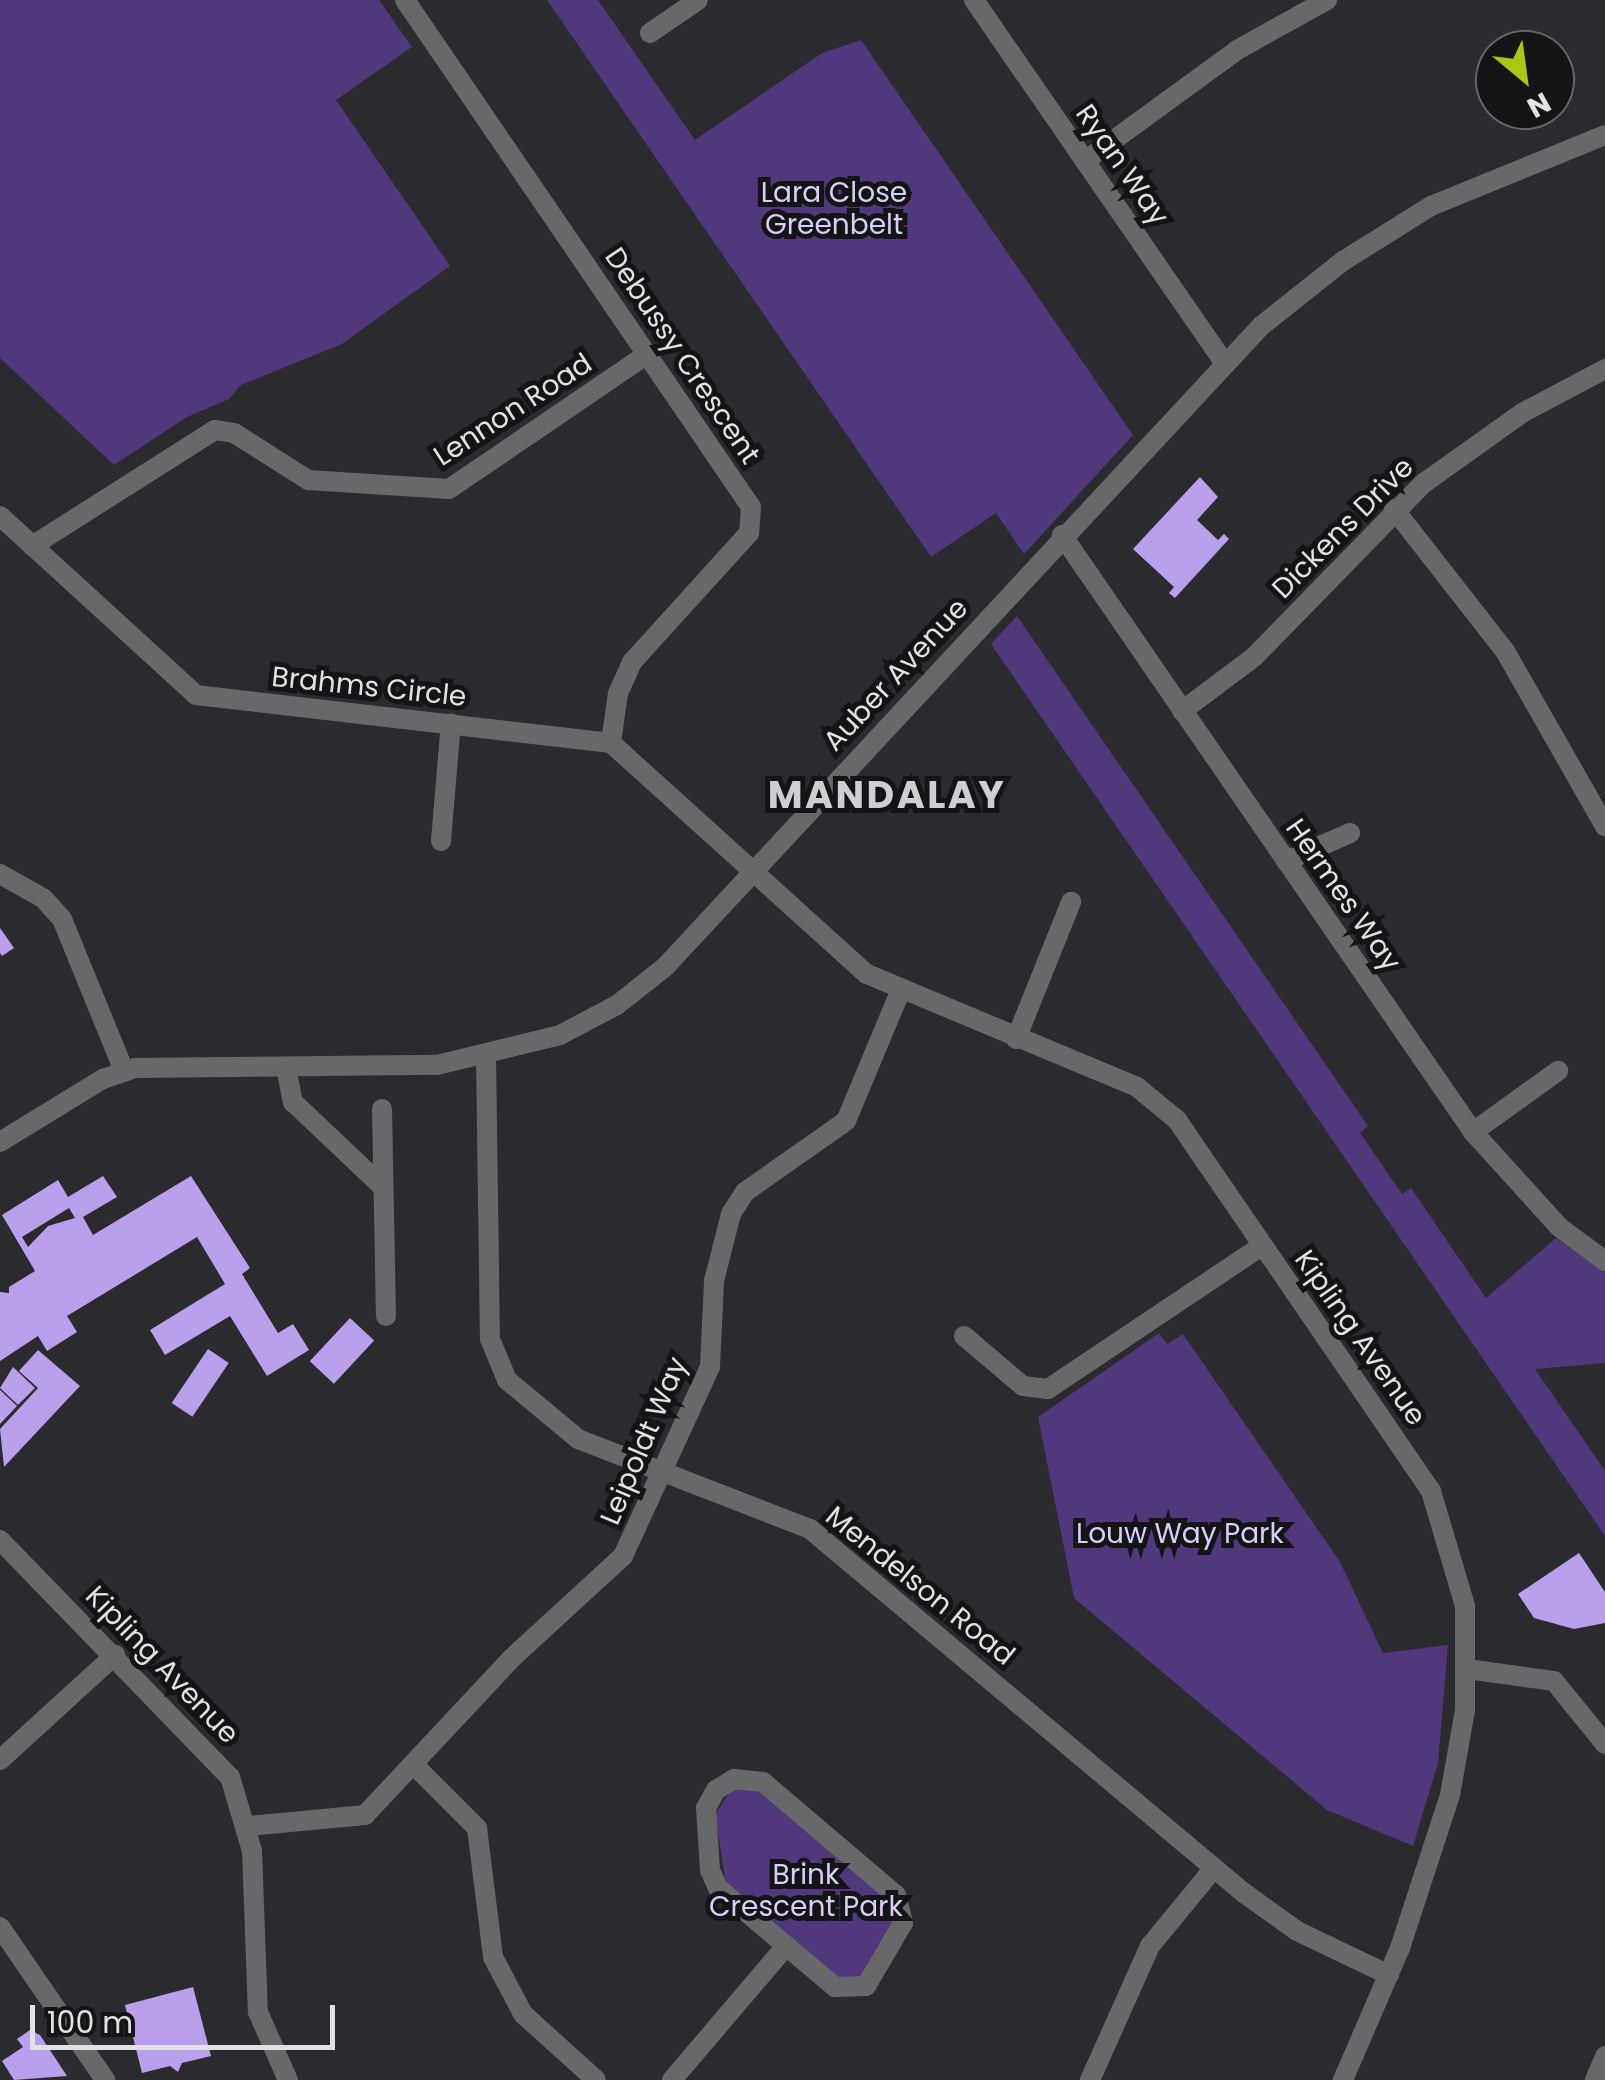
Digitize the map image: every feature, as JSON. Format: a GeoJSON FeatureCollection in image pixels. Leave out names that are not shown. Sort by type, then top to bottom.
{"type":"FeatureCollection","features":[{"type":"Feature","properties":{"kind":"street","name":"Debussy Crescent"},"geometry":{"type":"LineString","coordinates":[[404,0],[748,500],[753,520],[632,662],[618,693],[611,744]]}},
{"type":"Feature","properties":{"kind":"street"},"geometry":{"type":"LineString","coordinates":[[650,33],[698,0]]}},
{"type":"Feature","properties":{"kind":"street","name":"Ryan Way"},"geometry":{"type":"LineString","coordinates":[[974,0],[1224,362]]}},
{"type":"Feature","properties":{"kind":"street"},"geometry":{"type":"LineString","coordinates":[[1085,161],[1237,50],[1326,0]]}},
{"type":"Feature","properties":{"kind":"street","name":"Auber Avenue"},"geometry":{"type":"LineString","coordinates":[[0,1142],[124,1071],[160,1064],[381,1069],[486,1056],[560,1035],[617,1005],[665,967],[1224,362],[1301,292],[1386,232],[1506,170],[1605,135]]}},
{"type":"Feature","properties":{"kind":"street","name":"Lennon Road"},"geometry":{"type":"LineString","coordinates":[[32,546],[215,430],[234,433],[308,480],[450,489],[648,354]]}},
{"type":"Feature","properties":{"kind":"street","name":"Dickens Drive"},"geometry":{"type":"LineString","coordinates":[[1182,711],[1254,657],[1394,509],[1488,435],[1605,369]]}},
{"type":"Feature","properties":{"kind":"street"},"geometry":{"type":"LineString","coordinates":[[1394,509],[1505,652],[1605,826]]}},
{"type":"Feature","properties":{"kind":"street","name":"Brahms Circle"},"geometry":{"type":"LineString","coordinates":[[0,516],[196,695],[611,744]]}},
{"type":"Feature","properties":{"kind":"street","name":"Hermes Way"},"geometry":{"type":"LineString","coordinates":[[1062,535],[1473,1132],[1559,1227],[1605,1261]]}},
{"type":"Feature","properties":{"kind":"street"},"geometry":{"type":"LineString","coordinates":[[441,841],[450,723]]}},
{"type":"Feature","properties":{"kind":"street"},"geometry":{"type":"LineString","coordinates":[[611,744],[754,871]]}},
{"type":"Feature","properties":{"kind":"street"},"geometry":{"type":"LineString","coordinates":[[1286,861],[1350,833]]}},
{"type":"Feature","properties":{"kind":"street","name":"Kipling Avenue"},"geometry":{"type":"LineString","coordinates":[[754,871],[852,962],[900,992],[1137,1087],[1163,1105],[1430,1490],[1465,1606],[1467,1669],[1450,1795],[1388,1975],[1343,2080]]}},
{"type":"Feature","properties":{"kind":"street"},"geometry":{"type":"LineString","coordinates":[[0,874],[43,898],[62,919],[124,1071]]}},
{"type":"Feature","properties":{"kind":"street"},"geometry":{"type":"LineString","coordinates":[[1016,1039],[1070,902]]}},
{"type":"Feature","properties":{"kind":"street","name":"Leipoldt Way"},"geometry":{"type":"LineString","coordinates":[[249,1826],[359,1818],[512,1658],[623,1556],[710,1367],[714,1281],[731,1214],[745,1192],[846,1121],[900,992]]}},
{"type":"Feature","properties":{"kind":"street","name":"Mendelson Road"},"geometry":{"type":"LineString","coordinates":[[486,1056],[494,1359],[563,1432],[810,1529],[1214,1868],[1297,1931],[1388,1975]]}},
{"type":"Feature","properties":{"kind":"street"},"geometry":{"type":"LineString","coordinates":[[286,1067],[293,1102],[383,1187]]}},
{"type":"Feature","properties":{"kind":"street"},"geometry":{"type":"LineString","coordinates":[[1473,1132],[1558,1071]]}},
{"type":"Feature","properties":{"kind":"street"},"geometry":{"type":"LineString","coordinates":[[382,1109],[386,1316]]}},
{"type":"Feature","properties":{"kind":"street"},"geometry":{"type":"LineString","coordinates":[[964,1336],[1023,1386],[1048,1389],[1262,1246]]}},
{"type":"Feature","properties":{"kind":"street","name":"Kipling Avenue"},"geometry":{"type":"LineString","coordinates":[[0,1540],[218,1760],[249,1826],[258,2012],[288,2080]]}},
{"type":"Feature","properties":{"kind":"street"},"geometry":{"type":"LineString","coordinates":[[0,1760],[115,1655]]}},
{"type":"Feature","properties":{"kind":"street"},"geometry":{"type":"LineString","coordinates":[[1467,1669],[1554,1681],[1605,1744]]}},
{"type":"Feature","properties":{"kind":"street"},"geometry":{"type":"LineString","coordinates":[[413,1764],[477,1828],[494,1957],[523,2014],[596,2080]]}},
{"type":"Feature","properties":{"kind":"street"},"geometry":{"type":"LineString","coordinates":[[734,1779],[763,1782],[901,1904],[902,1923],[879,1973],[857,1990],[835,1988],[786,1946],[722,1894],[712,1876],[706,1808],[716,1790],[734,1779]]}},
{"type":"Feature","properties":{"kind":"street"},"geometry":{"type":"LineString","coordinates":[[1090,2080],[1150,1946],[1214,1868]]}},
{"type":"Feature","properties":{"kind":"street"},"geometry":{"type":"LineString","coordinates":[[0,1928],[105,2080]]}},
{"type":"Feature","properties":{"kind":"street"},"geometry":{"type":"LineString","coordinates":[[672,2080],[786,1946]]}},
{"type":"Feature","properties":{"kind":"street"},"geometry":{"type":"LineString","coordinates":[[1595,2080],[1605,2056]]}},
{"type":"Feature","properties":{"kind":"green space"},"geometry":{"type":"Polygon","coordinates":[[[0,0],[379,0],[412,47],[336,100],[450,266],[342,344],[241,385],[229,399],[187,417],[114,465],[0,358],[0,0]]]}},
{"type":"Feature","properties":{"kind":"green space","name":"Lara Close Greenbelt"},"geometry":{"type":"Polygon","coordinates":[[[547,0],[598,0],[695,140],[822,53],[861,40],[1133,435],[1024,554],[996,513],[931,557],[547,0]]]}},
{"type":"Feature","properties":{"kind":"green space"},"geometry":{"type":"Polygon","coordinates":[[[1017,616],[1368,1126],[1360,1133],[1402,1194],[1411,1188],[1486,1298],[1556,1238],[1605,1272],[1605,1363],[1535,1369],[1605,1471],[1605,1536],[991,644],[1017,616]]]}},
{"type":"Feature","properties":{"kind":"green space","name":"Louw Way Park"},"geometry":{"type":"Polygon","coordinates":[[[1159,1333],[1167,1344],[1183,1334],[1340,1562],[1383,1653],[1448,1645],[1438,1763],[1413,1846],[1327,1810],[1074,1598],[1038,1417],[1159,1333]]]}},
{"type":"Feature","properties":{"kind":"green space","name":"Brink Crescent Park"},"geometry":{"type":"Polygon","coordinates":[[[732,1789],[757,1789],[885,1897],[895,1918],[862,1978],[838,1979],[726,1884],[715,1814],[732,1789]]]}},
{"type":"Feature","properties":{"kind":"building"},"geometry":{"type":"Polygon","coordinates":[[[1200,477],[1218,497],[1197,520],[1218,540],[1224,534],[1229,539],[1175,598],[1169,593],[1174,587],[1133,549],[1200,477]]]}},
{"type":"Feature","properties":{"kind":"building"},"geometry":{"type":"Polygon","coordinates":[[[0,928],[14,948],[2,956],[0,953],[0,928]]]}},
{"type":"Feature","properties":{"kind":"building"},"geometry":{"type":"Polygon","coordinates":[[[103,1176],[117,1197],[83,1217],[93,1235],[191,1176],[250,1268],[242,1274],[278,1333],[293,1324],[309,1350],[267,1376],[230,1316],[165,1355],[150,1330],[225,1284],[197,1237],[67,1316],[77,1332],[47,1351],[38,1336],[0,1361],[0,1292],[9,1293],[9,1287],[35,1271],[2,1215],[58,1180],[68,1197],[103,1176]],[[69,1208],[22,1237],[28,1247],[48,1226],[75,1218],[69,1208]]]}},
{"type":"Feature","properties":{"kind":"building"},"geometry":{"type":"Polygon","coordinates":[[[350,1318],[374,1341],[334,1384],[310,1361],[350,1318]]]}},
{"type":"Feature","properties":{"kind":"building"},"geometry":{"type":"Polygon","coordinates":[[[208,1349],[229,1363],[192,1417],[172,1403],[208,1349]]]}},
{"type":"Feature","properties":{"kind":"building"},"geometry":{"type":"Polygon","coordinates":[[[38,1350],[80,1386],[4,1467],[0,1429],[38,1388],[19,1371],[38,1350]]]}},
{"type":"Feature","properties":{"kind":"building"},"geometry":{"type":"Polygon","coordinates":[[[13,1367],[35,1388],[18,1405],[0,1388],[13,1367]]]}},
{"type":"Feature","properties":{"kind":"building"},"geometry":{"type":"Polygon","coordinates":[[[0,1390],[17,1406],[0,1424],[0,1390]]]}},
{"type":"Feature","properties":{"kind":"building"},"geometry":{"type":"Polygon","coordinates":[[[1579,1553],[1605,1592],[1605,1623],[1574,1629],[1534,1618],[1518,1594],[1579,1553]]]}},
{"type":"Feature","properties":{"kind":"building"},"geometry":{"type":"Polygon","coordinates":[[[193,1987],[211,2056],[182,2063],[178,2072],[170,2066],[142,2073],[125,2005],[193,1987]]]}},
{"type":"Feature","properties":{"kind":"building"},"geometry":{"type":"Polygon","coordinates":[[[30,2030],[40,2035],[67,2076],[14,2080],[2,2061],[23,2047],[17,2039],[30,2030]]]}},
{"type":"Feature","properties":{"kind":"district","name":"MANDALAY"},"geometry":{"type":"Point","coordinates":[887,795]}}]}
